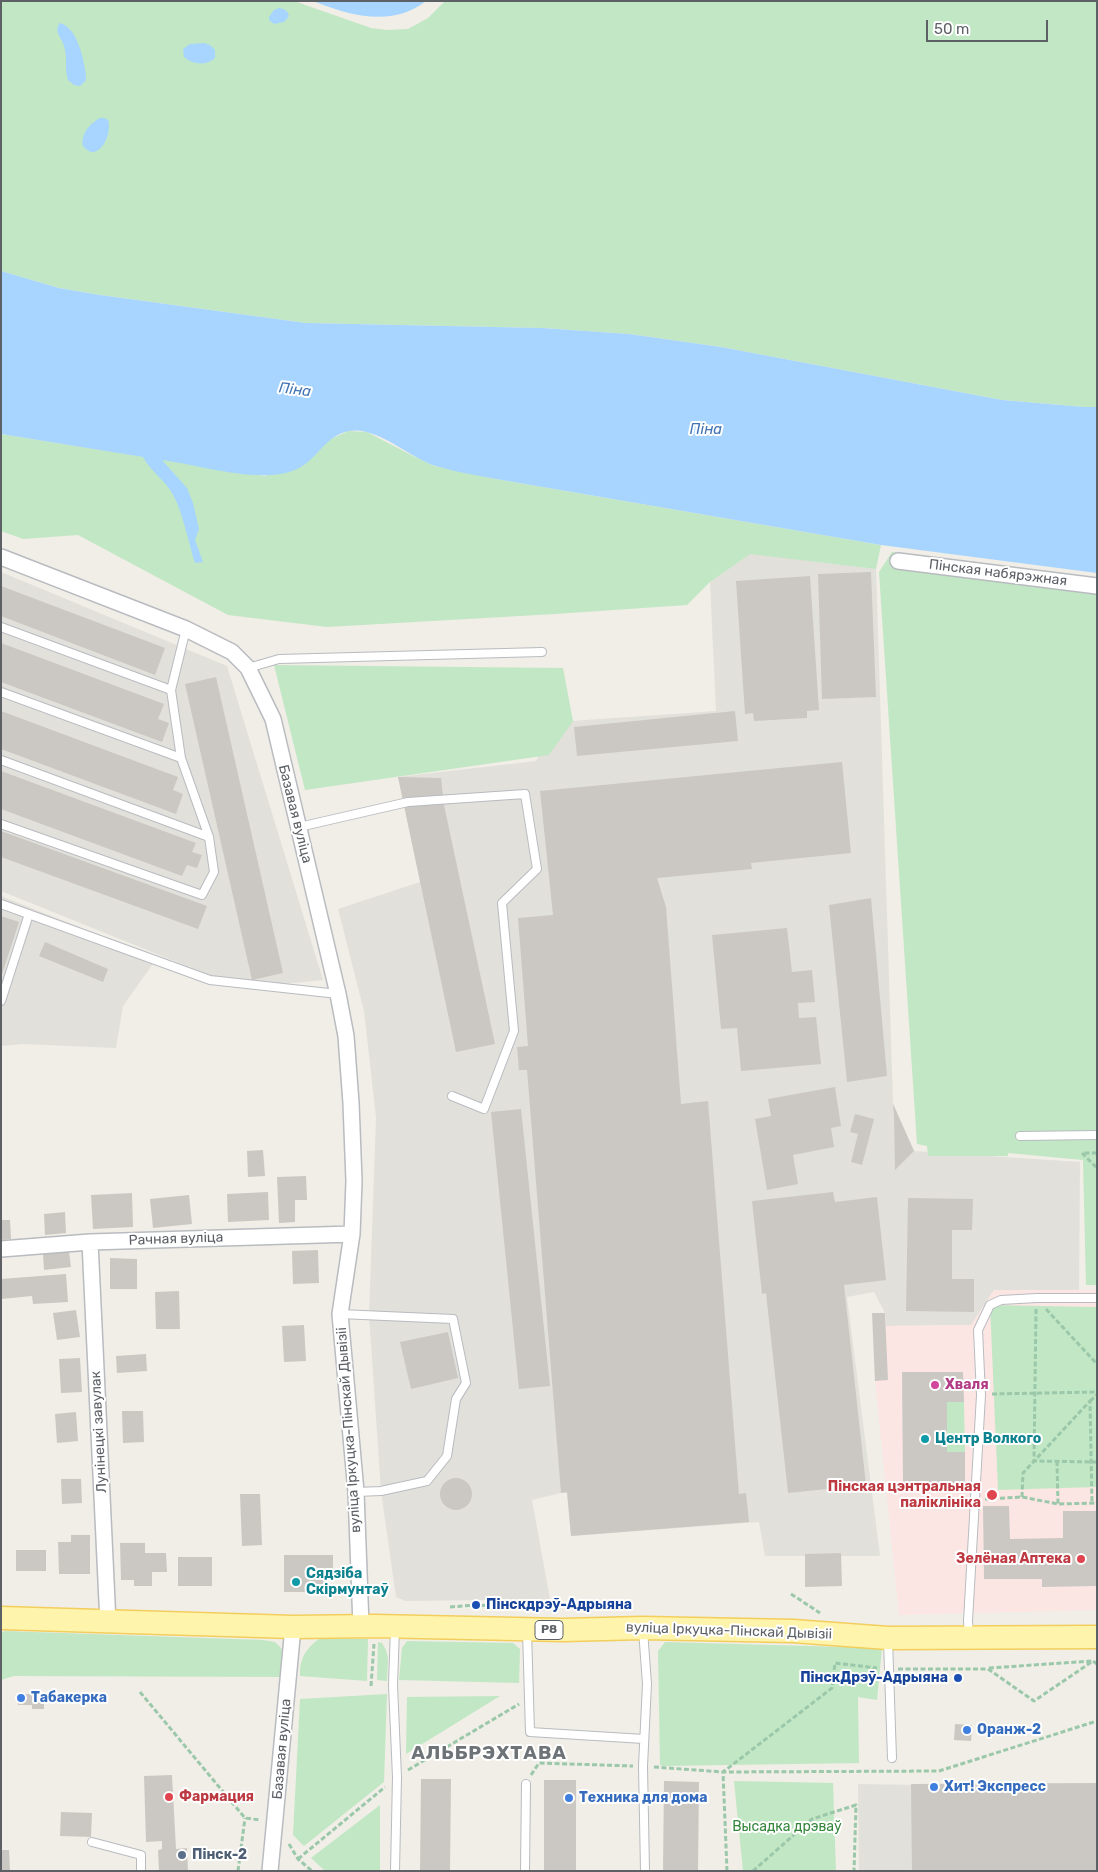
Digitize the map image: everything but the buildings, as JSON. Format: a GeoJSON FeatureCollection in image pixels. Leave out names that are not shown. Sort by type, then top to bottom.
{"type":"FeatureCollection","features":[{"type":"Feature","properties":{"kind":"main road","name":"вуліца Іркуцка-Пінскай Дывізіі"},"geometry":{"type":"LineString","coordinates":[[1,1618],[108,1623],[293,1627],[368,1633],[395,1627],[643,1628],[793,1631],[888,1638],[1097,1637]]}},
{"type":"Feature","properties":{"kind":"street","name":"Базавая вуліца"},"geometry":{"type":"LineString","coordinates":[[1,557],[186,629],[232,652],[248,668],[272,719],[338,994],[346,1036],[354,1181],[352,1234]]}},
{"type":"Feature","properties":{"kind":"street","name":"Пінская набярэжная"},"geometry":{"type":"LineString","coordinates":[[898,561],[1097,586]]}},
{"type":"Feature","properties":{"kind":"street","name":"Рачная вуліца"},"geometry":{"type":"LineString","coordinates":[[1,1249],[90,1242],[352,1234]]}},
{"type":"Feature","properties":{"kind":"street","name":"вуліца Іркуцка-Пінскай Дывізіі"},"geometry":{"type":"LineString","coordinates":[[352,1234],[340,1314],[368,1633]]}},
{"type":"Feature","properties":{"kind":"street","name":"Лунінецкі завулак"},"geometry":{"type":"LineString","coordinates":[[90,1242],[108,1623]]}},
{"type":"Feature","properties":{"kind":"street","name":"Базавая вуліца"},"geometry":{"type":"LineString","coordinates":[[270,1871],[293,1627]]}},
{"type":"Feature","properties":{"kind":"lane"},"geometry":{"type":"LineString","coordinates":[[1,627],[171,690]]}},
{"type":"Feature","properties":{"kind":"lane"},"geometry":{"type":"LineString","coordinates":[[1,824],[202,895],[214,872],[209,837],[181,758],[171,690],[186,629]]}},
{"type":"Feature","properties":{"kind":"lane"},"geometry":{"type":"LineString","coordinates":[[248,668],[279,659],[542,652]]}},
{"type":"Feature","properties":{"kind":"lane"},"geometry":{"type":"LineString","coordinates":[[1,692],[181,758]]}},
{"type":"Feature","properties":{"kind":"lane"},"geometry":{"type":"LineString","coordinates":[[1,760],[209,837]]}},
{"type":"Feature","properties":{"kind":"lane"},"geometry":{"type":"LineString","coordinates":[[299,827],[408,802],[525,794],[537,869],[502,903],[514,1031],[484,1110],[452,1096]]}},
{"type":"Feature","properties":{"kind":"lane"},"geometry":{"type":"LineString","coordinates":[[1,904],[210,980],[338,994]]}},
{"type":"Feature","properties":{"kind":"lane"},"geometry":{"type":"LineString","coordinates":[[1,1001],[29,914]]}},
{"type":"Feature","properties":{"kind":"lane"},"geometry":{"type":"LineString","coordinates":[[1020,1136],[1097,1135]]}},
{"type":"Feature","properties":{"kind":"lane"},"geometry":{"type":"LineString","coordinates":[[969,1637],[968,1622],[974,1499],[981,1395],[978,1330],[990,1305],[1001,1300],[1097,1298]]}},
{"type":"Feature","properties":{"kind":"lane"},"geometry":{"type":"LineString","coordinates":[[340,1314],[453,1319],[466,1384],[456,1399],[447,1456],[427,1481],[381,1490],[356,1492]]}},
{"type":"Feature","properties":{"kind":"lane"},"geometry":{"type":"LineString","coordinates":[[395,1627],[393,1685],[397,1777],[396,1871]]}},
{"type":"Feature","properties":{"kind":"lane"},"geometry":{"type":"LineString","coordinates":[[643,1628],[647,1684],[643,1766],[645,1871]]}},
{"type":"Feature","properties":{"kind":"lane"},"geometry":{"type":"LineString","coordinates":[[527,1629],[530,1732],[644,1739]]}},
{"type":"Feature","properties":{"kind":"lane"},"geometry":{"type":"LineString","coordinates":[[888,1638],[892,1758]]}},
{"type":"Feature","properties":{"kind":"lane"},"geometry":{"type":"LineString","coordinates":[[525,1871],[526,1784]]}},
{"type":"Feature","properties":{"kind":"lane"},"geometry":{"type":"LineString","coordinates":[[92,1842],[141,1855],[141,1871]]}},
{"type":"Feature","properties":{"kind":"path"},"geometry":{"type":"LineString","coordinates":[[1097,1153],[1082,1153],[1097,1168]]}},
{"type":"Feature","properties":{"kind":"path"},"geometry":{"type":"LineString","coordinates":[[1036,1298],[1097,1364]]}},
{"type":"Feature","properties":{"kind":"path"},"geometry":{"type":"LineString","coordinates":[[1034,1461],[1036,1298]]}},
{"type":"Feature","properties":{"kind":"path"},"geometry":{"type":"LineString","coordinates":[[981,1395],[1097,1393]]}},
{"type":"Feature","properties":{"kind":"path"},"geometry":{"type":"LineString","coordinates":[[1022,1497],[1023,1473],[1097,1393]]}},
{"type":"Feature","properties":{"kind":"path"},"geometry":{"type":"LineString","coordinates":[[974,1499],[1022,1497],[1058,1504],[1094,1503],[1090,1401]]}},
{"type":"Feature","properties":{"kind":"path"},"geometry":{"type":"LineString","coordinates":[[1034,1461],[1097,1462]]}},
{"type":"Feature","properties":{"kind":"path"},"geometry":{"type":"LineString","coordinates":[[1057,1461],[1058,1504]]}},
{"type":"Feature","properties":{"kind":"path"},"geometry":{"type":"LineString","coordinates":[[368,1633],[371,1686]]}},
{"type":"Feature","properties":{"kind":"path"},"geometry":{"type":"LineString","coordinates":[[988,1668],[1034,1701],[1095,1662]]}},
{"type":"Feature","properties":{"kind":"path"},"geometry":{"type":"LineString","coordinates":[[723,1772],[832,1688],[834,1663],[890,1669],[988,1668],[1095,1662]]}},
{"type":"Feature","properties":{"kind":"path"},"geometry":{"type":"LineString","coordinates":[[140,1692],[245,1818],[276,1822],[298,1859],[312,1871]]}},
{"type":"Feature","properties":{"kind":"path"},"geometry":{"type":"LineString","coordinates":[[526,1784],[539,1763],[643,1766],[723,1772],[939,1771],[1097,1721]]}},
{"type":"Feature","properties":{"kind":"path"},"geometry":{"type":"LineString","coordinates":[[723,1772],[727,1871]]}},
{"type":"Feature","properties":{"kind":"path"},"geometry":{"type":"LineString","coordinates":[[753,1871],[812,1819],[856,1805],[854,1871]]}},
{"type":"Feature","properties":{"kind":"path"},"geometry":{"type":"LineString","coordinates":[[238,1871],[245,1818]]}},
{"type":"Feature","properties":{"kind":"shaded area"},"geometry":{"type":"Polygon","coordinates":[[[750,553],[876,569],[893,1103],[914,1151],[1080,1162],[1079,1290],[994,1290],[971,1325],[886,1326],[885,1313],[874,1292],[847,1297],[880,1556],[765,1556],[759,1522],[571,1536],[567,1493],[561,1493],[532,1500],[550,1599],[406,1601],[396,1597],[381,1491],[369,1315],[376,1118],[364,1011],[338,909],[420,882],[398,777],[536,761],[557,722],[716,711],[710,582],[750,553]]]}},
{"type":"Feature","properties":{"kind":"shaded area"},"geometry":{"type":"Polygon","coordinates":[[[1,572],[227,666],[323,980],[241,988],[1,891],[1,572]]]}},
{"type":"Feature","properties":{"kind":"shaded area"},"geometry":{"type":"Polygon","coordinates":[[[1,896],[157,958],[123,1006],[116,1048],[24,1044],[1,1046],[1,896]]]}},
{"type":"Feature","properties":{"kind":"shaded area","name":"Пінская цэнтральная паліклініка"},"geometry":{"type":"Polygon","coordinates":[[[994,1290],[1097,1290],[1097,1610],[899,1615],[875,1381],[872,1313],[885,1313],[886,1326],[971,1325],[994,1290]]]}},
{"type":"Feature","properties":{"kind":"shaded area"},"geometry":{"type":"Polygon","coordinates":[[[858,1784],[1097,1788],[1097,1871],[859,1871],[858,1784]]]}},
{"type":"Feature","properties":{"kind":"green space"},"geometry":{"type":"Polygon","coordinates":[[[1,1],[294,1],[371,28],[388,30],[408,29],[428,18],[445,1],[1097,1],[1097,407],[1002,400],[721,347],[629,334],[542,328],[306,323],[100,295],[59,288],[1,271],[1,1]]]}},
{"type":"Feature","properties":{"kind":"green space"},"geometry":{"type":"Polygon","coordinates":[[[348,431],[367,432],[435,466],[496,479],[881,545],[876,569],[750,554],[710,582],[687,605],[327,627],[228,615],[78,535],[23,539],[1,531],[1,434],[265,476],[302,466],[329,440],[348,431]]]}},
{"type":"Feature","properties":{"kind":"green space"},"geometry":{"type":"Polygon","coordinates":[[[892,552],[1097,580],[1097,1285],[1086,1285],[1083,1160],[1008,1153],[1008,1156],[928,1156],[927,1146],[917,1144],[879,572],[892,552]]]}},
{"type":"Feature","properties":{"kind":"green space"},"geometry":{"type":"Polygon","coordinates":[[[274,665],[563,668],[573,721],[549,755],[305,790],[274,665]]]}},
{"type":"Feature","properties":{"kind":"green space"},"geometry":{"type":"Polygon","coordinates":[[[990,1305],[1097,1307],[1097,1487],[998,1490],[990,1305]]]}},
{"type":"Feature","properties":{"kind":"green space"},"geometry":{"type":"Polygon","coordinates":[[[947,1402],[964,1402],[965,1452],[947,1452],[947,1402]]]}},
{"type":"Feature","properties":{"kind":"green space"},"geometry":{"type":"Polygon","coordinates":[[[5,1631],[263,1640],[275,1642],[282,1649],[281,1677],[14,1676],[1,1680],[1,1633],[5,1631]]]}},
{"type":"Feature","properties":{"kind":"green space"},"geometry":{"type":"Polygon","coordinates":[[[319,1639],[368,1639],[367,1681],[300,1676],[304,1655],[310,1646],[319,1639]]]}},
{"type":"Feature","properties":{"kind":"green space"},"geometry":{"type":"Polygon","coordinates":[[[407,1641],[513,1643],[520,1649],[519,1683],[399,1680],[402,1648],[407,1641]]]}},
{"type":"Feature","properties":{"kind":"green space"},"geometry":{"type":"Polygon","coordinates":[[[378,1642],[382,1643],[388,1658],[387,1681],[377,1680],[378,1642]]]}},
{"type":"Feature","properties":{"kind":"green space"},"geometry":{"type":"Polygon","coordinates":[[[665,1642],[882,1648],[877,1700],[858,1697],[859,1763],[660,1765],[658,1651],[665,1642]]]}},
{"type":"Feature","properties":{"kind":"green space"},"geometry":{"type":"Polygon","coordinates":[[[387,1694],[384,1782],[304,1846],[293,1835],[300,1699],[387,1694]]]}},
{"type":"Feature","properties":{"kind":"green space"},"geometry":{"type":"Polygon","coordinates":[[[500,1696],[406,1754],[407,1697],[500,1696]]]}},
{"type":"Feature","properties":{"kind":"green space","name":"Высадка дрэваў"},"geometry":{"type":"Polygon","coordinates":[[[734,1781],[833,1783],[836,1871],[743,1871],[734,1781]]]}},
{"type":"Feature","properties":{"kind":"green space"},"geometry":{"type":"Polygon","coordinates":[[[380,1805],[380,1871],[325,1871],[311,1858],[380,1805]]]}},
{"type":"Feature","properties":{"kind":"water"},"geometry":{"type":"Polygon","coordinates":[[[313,1],[426,1],[413,9],[385,17],[341,11],[313,1]]]}},
{"type":"Feature","properties":{"kind":"water"},"geometry":{"type":"Polygon","coordinates":[[[279,8],[286,10],[289,16],[284,22],[274,24],[269,20],[269,17],[274,10],[279,8]]]}},
{"type":"Feature","properties":{"kind":"water"},"geometry":{"type":"Polygon","coordinates":[[[60,23],[66,26],[76,38],[82,54],[86,80],[80,86],[74,85],[68,80],[66,54],[57,29],[60,23]]]}},
{"type":"Feature","properties":{"kind":"water"},"geometry":{"type":"Polygon","coordinates":[[[204,43],[210,45],[215,50],[215,58],[211,61],[200,64],[191,62],[184,57],[183,49],[190,44],[204,43]]]}},
{"type":"Feature","properties":{"kind":"water"},"geometry":{"type":"Polygon","coordinates":[[[100,118],[108,120],[109,126],[106,139],[99,150],[89,151],[83,146],[84,134],[89,126],[100,118]]]}},
{"type":"Feature","properties":{"kind":"water","name":"Піна"},"geometry":{"type":"Polygon","coordinates":[[[1,271],[59,288],[100,295],[306,323],[542,328],[629,334],[721,347],[1002,400],[1097,407],[1097,573],[881,545],[496,479],[436,466],[382,438],[360,431],[341,433],[307,463],[287,473],[252,475],[162,460],[187,488],[193,503],[199,529],[195,540],[203,562],[195,563],[176,500],[169,488],[143,457],[1,434],[1,271]]]}},
{"type":"Feature","properties":{"kind":"place","name":"Хваля"},"geometry":{"type":"Point","coordinates":[935,1385]}},
{"type":"Feature","properties":{"kind":"place","name":"Центр Волкого"},"geometry":{"type":"Point","coordinates":[925,1439]}},
{"type":"Feature","properties":{"kind":"place","name":"Пінская цэнтральная паліклініка"},"geometry":{"type":"Point","coordinates":[992,1495]}},
{"type":"Feature","properties":{"kind":"place","name":"Зелёная Аптека"},"geometry":{"type":"Point","coordinates":[1081,1559]}},
{"type":"Feature","properties":{"kind":"place","name":"Сядзіба Скірмунтаў"},"geometry":{"type":"Point","coordinates":[296,1582]}},
{"type":"Feature","properties":{"kind":"place","name":"Пінскдрэў-Адрыяна"},"geometry":{"type":"Point","coordinates":[476,1605]}},
{"type":"Feature","properties":{"kind":"place","name":"ПінскДрэў-Адрыяна"},"geometry":{"type":"Point","coordinates":[958,1678]}},
{"type":"Feature","properties":{"kind":"place","name":"Табакерка"},"geometry":{"type":"Point","coordinates":[21,1698]}},
{"type":"Feature","properties":{"kind":"place","name":"Оранж-2"},"geometry":{"type":"Point","coordinates":[967,1730]}},
{"type":"Feature","properties":{"kind":"place","name":"Хит! Экспресс"},"geometry":{"type":"Point","coordinates":[934,1787]}},
{"type":"Feature","properties":{"kind":"place","name":"Фармация"},"geometry":{"type":"Point","coordinates":[169,1797]}},
{"type":"Feature","properties":{"kind":"place","name":"Техника для дома"},"geometry":{"type":"Point","coordinates":[569,1798]}},
{"type":"Feature","properties":{"kind":"place","name":"Пінск-2"},"geometry":{"type":"Point","coordinates":[182,1855]}},
{"type":"Feature","properties":{"kind":"district","name":"АЛЬБРЭХТАВА"},"geometry":{"type":"Point","coordinates":[489,1754]}}]}
